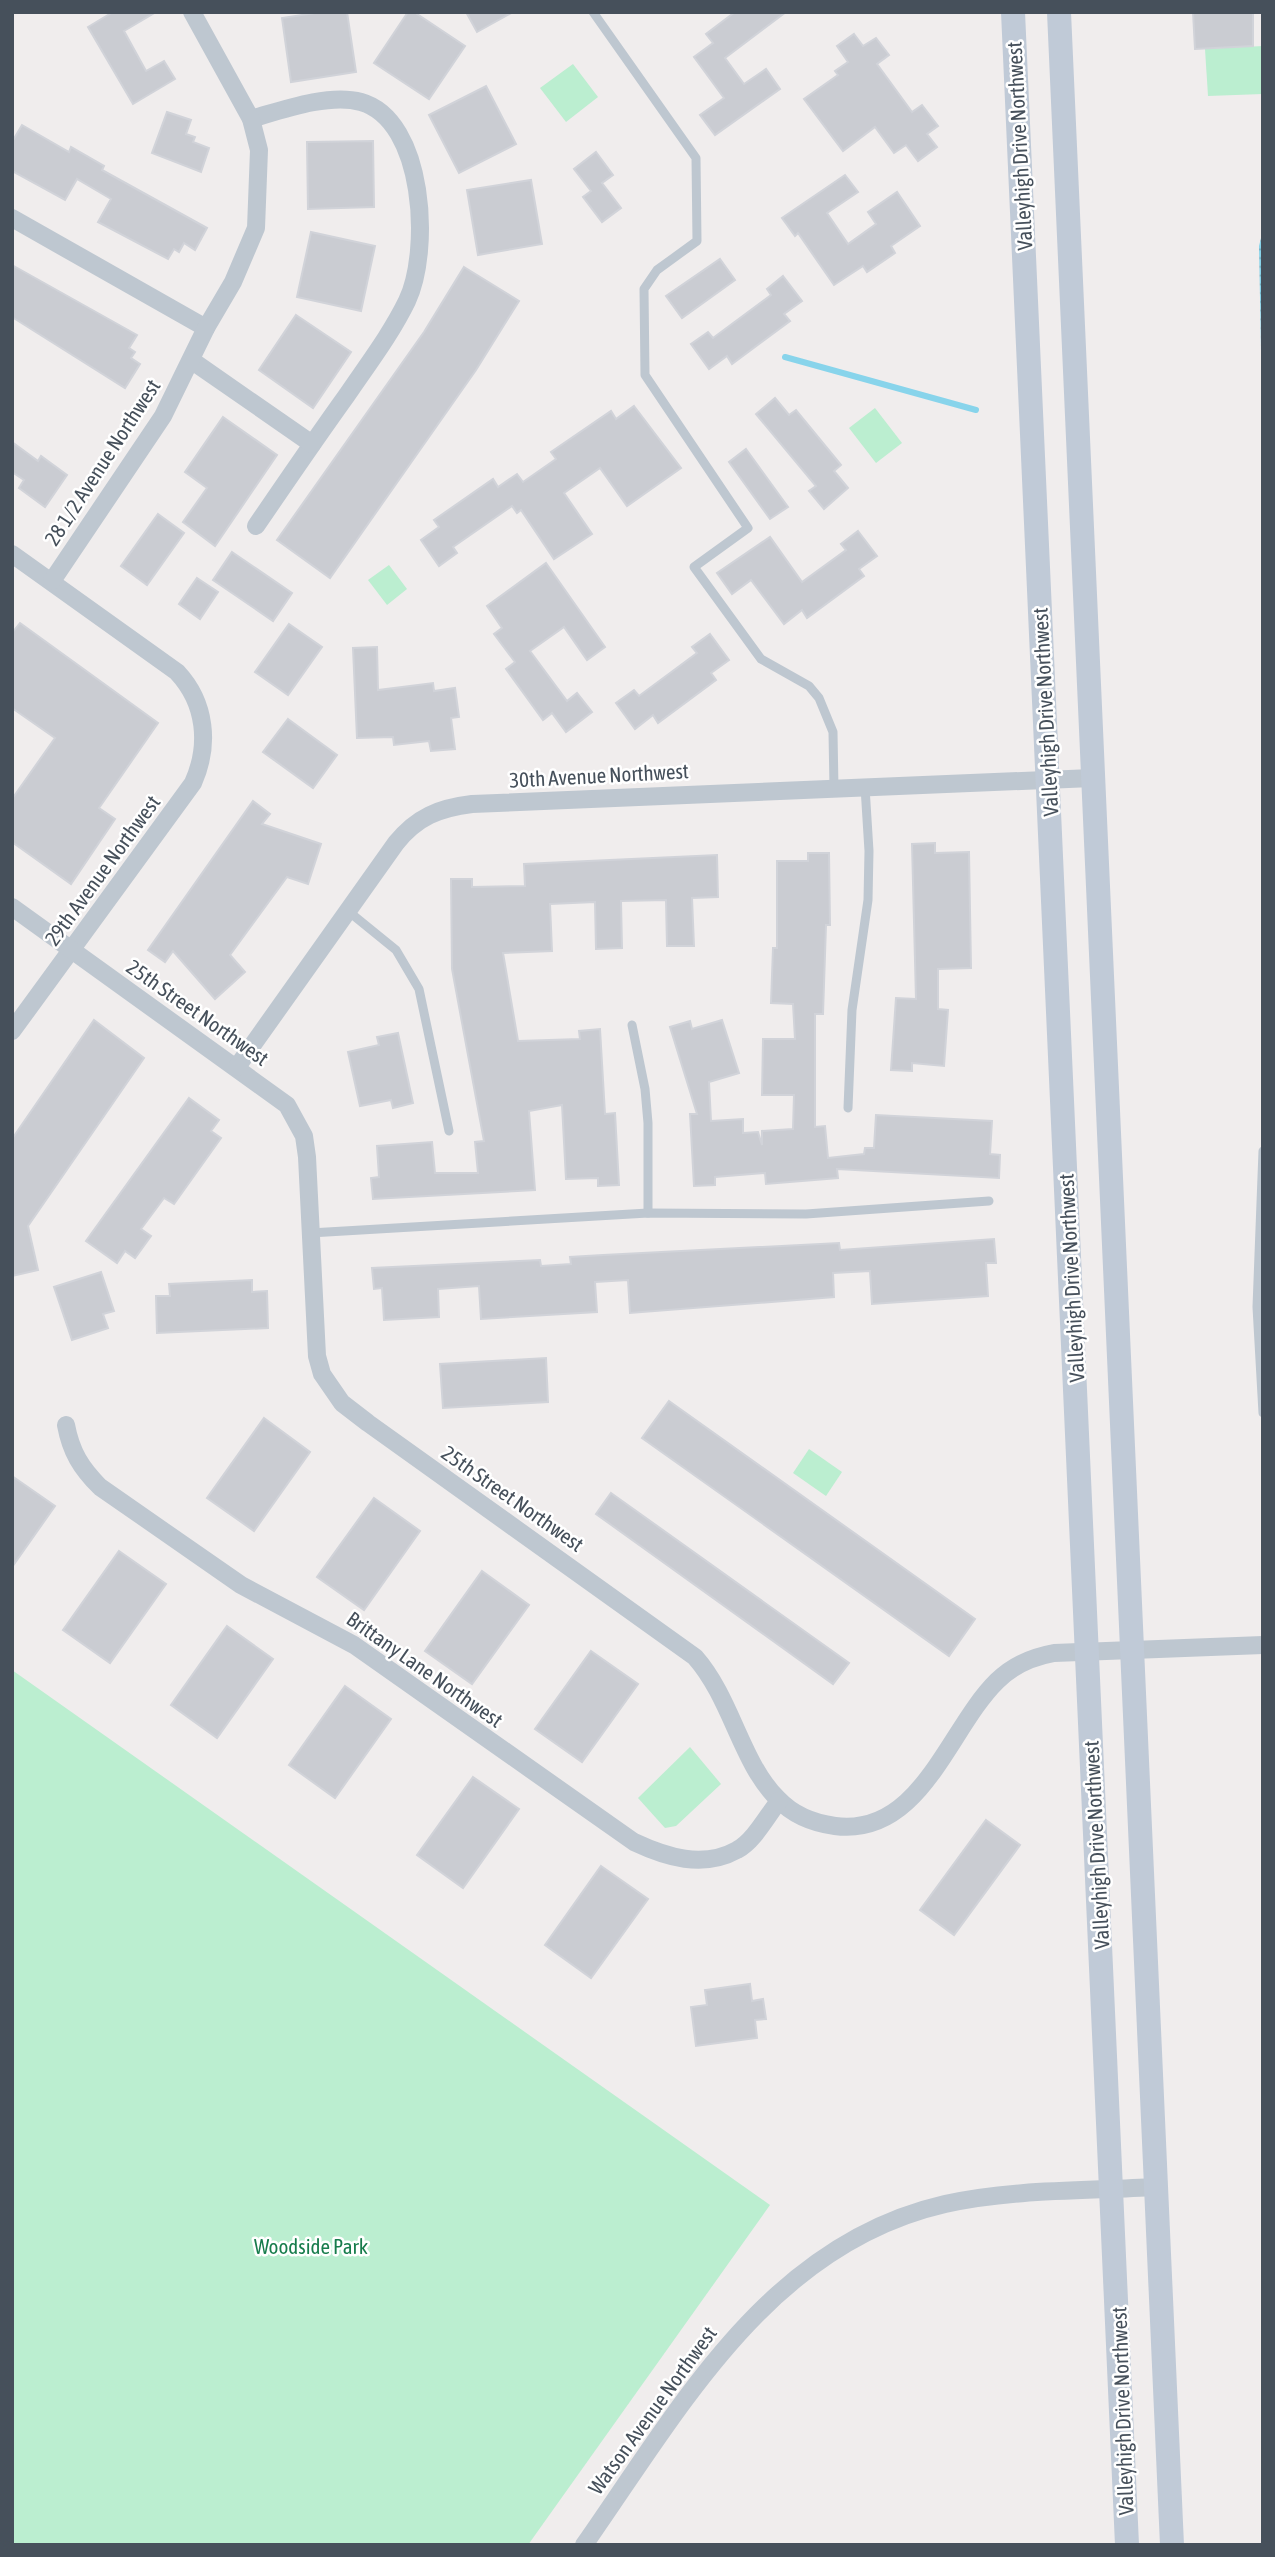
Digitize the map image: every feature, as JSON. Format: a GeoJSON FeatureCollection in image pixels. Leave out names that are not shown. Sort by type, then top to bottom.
{"type":"FeatureCollection","features":[{"type":"Feature","properties":{"kind":"main road","name":"Valleyhigh Drive Northwest"},"geometry":{"type":"LineString","coordinates":[[1013,12],[1127,2545]]}},
{"type":"Feature","properties":{"kind":"main road","name":"Valleyhigh Drive Northwest"},"geometry":{"type":"LineString","coordinates":[[1059,12],[1172,2545]]}},
{"type":"Feature","properties":{"kind":"street","name":"28 1/2 Avenue Northwest"},"geometry":{"type":"LineString","coordinates":[[52,581],[146,443],[233,282],[256,228],[259,150],[251,119],[192,12]]}},
{"type":"Feature","properties":{"kind":"street"},"geometry":{"type":"LineString","coordinates":[[251,119],[318,102],[360,101],[393,122],[401,133],[411,162],[419,217],[418,250],[408,298],[382,344],[256,526]]}},
{"type":"Feature","properties":{"kind":"street"},"geometry":{"type":"LineString","coordinates":[[12,218],[206,328]]}},
{"type":"Feature","properties":{"kind":"street"},"geometry":{"type":"LineString","coordinates":[[191,360],[312,444]]}},
{"type":"Feature","properties":{"kind":"street"},"geometry":{"type":"LineString","coordinates":[[12,554],[52,581]]}},
{"type":"Feature","properties":{"kind":"street","name":"29th Avenue Northwest"},"geometry":{"type":"LineString","coordinates":[[12,1031],[192,783],[202,759],[204,726],[195,698],[177,672],[52,581]]}},
{"type":"Feature","properties":{"kind":"street","name":"30th Avenue Northwest"},"geometry":{"type":"LineString","coordinates":[[237,1067],[406,831],[426,816],[452,806],[1092,778]]}},
{"type":"Feature","properties":{"kind":"street","name":"25th Street Northwest"},"geometry":{"type":"LineString","coordinates":[[12,907],[275,1094],[297,1119],[304,1136],[307,1157],[317,1356],[322,1374],[342,1403],[695,1657],[720,1690],[759,1774],[779,1801],[801,1816],[823,1825],[858,1826],[887,1816],[913,1796],[986,1694],[1010,1670],[1041,1655],[1263,1646]]}},
{"type":"Feature","properties":{"kind":"street","name":"Brittany Lane Northwest"},"geometry":{"type":"LineString","coordinates":[[66,1425],[70,1446],[81,1467],[100,1487],[241,1585],[354,1645],[634,1842],[680,1861],[717,1857],[738,1850],[779,1801]]}},
{"type":"Feature","properties":{"kind":"street","name":"Watson Avenue Northwest"},"geometry":{"type":"LineString","coordinates":[[584,2545],[715,2359],[762,2306],[790,2280],[839,2247],[917,2211],[974,2198],[1156,2186]]}},
{"type":"Feature","properties":{"kind":"lane"},"geometry":{"type":"LineString","coordinates":[[593,12],[696,158],[698,241],[651,275],[641,304],[645,375],[748,528],[694,567],[761,659],[809,686],[819,698],[833,732],[834,788]]}},
{"type":"Feature","properties":{"kind":"lane"},"geometry":{"type":"LineString","coordinates":[[848,1108],[852,1010],[869,900],[869,851],[864,787]]}},
{"type":"Feature","properties":{"kind":"lane"},"geometry":{"type":"LineString","coordinates":[[348,911],[396,950],[419,989],[449,1131]]}},
{"type":"Feature","properties":{"kind":"lane"},"geometry":{"type":"LineString","coordinates":[[632,1025],[645,1089],[648,1213]]}},
{"type":"Feature","properties":{"kind":"lane"},"geometry":{"type":"LineString","coordinates":[[1263,1151],[1263,1413]]}},
{"type":"Feature","properties":{"kind":"lane"},"geometry":{"type":"LineString","coordinates":[[310,1233],[648,1213],[806,1214],[989,1201]]}},
{"type":"Feature","properties":{"kind":"green space"},"geometry":{"type":"Polygon","coordinates":[[[1263,46],[1263,94],[1208,96],[1205,49],[1263,46]]]}},
{"type":"Feature","properties":{"kind":"green space"},"geometry":{"type":"Polygon","coordinates":[[[573,64],[598,97],[566,122],[540,88],[573,64]]]}},
{"type":"Feature","properties":{"kind":"green space"},"geometry":{"type":"Polygon","coordinates":[[[875,408],[902,443],[876,463],[849,428],[875,408]]]}},
{"type":"Feature","properties":{"kind":"green space"},"geometry":{"type":"Polygon","coordinates":[[[389,565],[407,589],[387,605],[368,580],[389,565]]]}},
{"type":"Feature","properties":{"kind":"green space"},"geometry":{"type":"Polygon","coordinates":[[[809,1449],[842,1472],[826,1496],[793,1473],[809,1449]]]}},
{"type":"Feature","properties":{"kind":"green space","name":"Woodside Park"},"geometry":{"type":"Polygon","coordinates":[[[12,1670],[770,2205],[528,2545],[12,2545],[12,1670]]]}},
{"type":"Feature","properties":{"kind":"green space"},"geometry":{"type":"Polygon","coordinates":[[[690,1747],[721,1784],[676,1826],[665,1828],[638,1798],[690,1747]]]}},
{"type":"Feature","properties":{"kind":"water"},"geometry":{"type":"Polygon","coordinates":[[[1263,230],[1263,455],[1259,246],[1263,230]]]}},
{"type":"Feature","properties":{"kind":"building"},"geometry":{"type":"Polygon","coordinates":[[[113,12],[156,12],[124,31],[146,71],[164,61],[175,79],[133,104],[88,27],[113,12]]]}},
{"type":"Feature","properties":{"kind":"building"},"geometry":{"type":"Polygon","coordinates":[[[321,12],[347,12],[356,72],[291,82],[282,18],[321,12]]]}},
{"type":"Feature","properties":{"kind":"building"},"geometry":{"type":"Polygon","coordinates":[[[408,12],[414,12],[465,46],[429,99],[374,63],[408,12]]]}},
{"type":"Feature","properties":{"kind":"building"},"geometry":{"type":"Polygon","coordinates":[[[466,12],[513,12],[477,32],[466,12]]]}},
{"type":"Feature","properties":{"kind":"building"},"geometry":{"type":"Polygon","coordinates":[[[735,12],[786,12],[725,58],[744,84],[766,69],[780,89],[715,135],[700,115],[724,98],[694,57],[713,43],[706,34],[735,12]]]}},
{"type":"Feature","properties":{"kind":"building"},"geometry":{"type":"Polygon","coordinates":[[[1193,12],[1253,12],[1253,46],[1195,49],[1193,12]]]}},
{"type":"Feature","properties":{"kind":"building"},"geometry":{"type":"Polygon","coordinates":[[[854,34],[863,46],[876,38],[889,55],[877,64],[912,112],[922,105],[938,126],[927,134],[937,147],[918,161],[906,145],[894,153],[875,127],[843,151],[804,99],[838,75],[835,71],[848,62],[837,46],[854,34]]]}},
{"type":"Feature","properties":{"kind":"building"},"geometry":{"type":"Polygon","coordinates":[[[486,86],[516,144],[459,173],[429,115],[486,86]]]}},
{"type":"Feature","properties":{"kind":"building"},"geometry":{"type":"Polygon","coordinates":[[[167,112],[191,120],[186,134],[195,137],[193,142],[209,148],[201,172],[152,153],[167,112]]]}},
{"type":"Feature","properties":{"kind":"building"},"geometry":{"type":"Polygon","coordinates":[[[22,125],[69,152],[71,147],[104,166],[102,170],[207,228],[195,250],[184,243],[179,252],[174,249],[168,259],[98,222],[111,199],[77,179],[65,200],[12,171],[12,142],[22,125]]]}},
{"type":"Feature","properties":{"kind":"building"},"geometry":{"type":"Polygon","coordinates":[[[373,141],[374,207],[308,209],[307,142],[373,141]]]}},
{"type":"Feature","properties":{"kind":"building"},"geometry":{"type":"Polygon","coordinates":[[[596,152],[613,175],[602,183],[621,208],[602,222],[583,197],[591,191],[574,169],[596,152]]]}},
{"type":"Feature","properties":{"kind":"building"},"geometry":{"type":"Polygon","coordinates":[[[845,175],[858,192],[827,213],[848,244],[876,224],[868,212],[897,192],[920,226],[891,246],[895,253],[867,272],[863,266],[834,285],[798,233],[795,236],[782,218],[845,175]]]}},
{"type":"Feature","properties":{"kind":"building"},"geometry":{"type":"Polygon","coordinates":[[[531,180],[542,244],[478,255],[467,190],[531,180]]]}},
{"type":"Feature","properties":{"kind":"building"},"geometry":{"type":"Polygon","coordinates":[[[311,232],[375,246],[361,311],[297,297],[311,232]]]}},
{"type":"Feature","properties":{"kind":"building"},"geometry":{"type":"Polygon","coordinates":[[[720,259],[735,280],[682,318],[666,296],[720,259]]]}},
{"type":"Feature","properties":{"kind":"building"},"geometry":{"type":"Polygon","coordinates":[[[12,265],[137,335],[129,348],[135,352],[131,358],[140,364],[125,388],[12,317],[12,265]]]}},
{"type":"Feature","properties":{"kind":"building"},"geometry":{"type":"Polygon","coordinates":[[[464,267],[519,301],[476,370],[330,578],[277,540],[424,332],[464,267]]]}},
{"type":"Feature","properties":{"kind":"building"},"geometry":{"type":"Polygon","coordinates":[[[783,276],[802,301],[784,314],[790,321],[732,364],[727,356],[709,369],[691,344],[708,332],[713,338],[771,295],[767,289],[783,276]]]}},
{"type":"Feature","properties":{"kind":"building"},"geometry":{"type":"Polygon","coordinates":[[[296,315],[351,352],[313,408],[259,370],[296,315]]]}},
{"type":"Feature","properties":{"kind":"building"},"geometry":{"type":"Polygon","coordinates":[[[775,398],[789,415],[796,410],[841,465],[834,471],[848,488],[824,509],[809,491],[816,486],[756,414],[775,398]]]}},
{"type":"Feature","properties":{"kind":"building"},"geometry":{"type":"Polygon","coordinates":[[[634,406],[681,468],[627,506],[600,468],[564,493],[592,534],[554,559],[521,510],[517,513],[512,506],[453,547],[457,553],[439,566],[421,540],[439,527],[434,520],[493,479],[498,487],[517,474],[523,482],[556,459],[551,452],[611,411],[616,419],[634,406]]]}},
{"type":"Feature","properties":{"kind":"building"},"geometry":{"type":"Polygon","coordinates":[[[223,417],[277,455],[215,546],[183,522],[207,488],[185,472],[223,417]]]}},
{"type":"Feature","properties":{"kind":"building"},"geometry":{"type":"Polygon","coordinates":[[[12,442],[38,461],[41,456],[67,475],[45,507],[19,488],[24,480],[12,472],[12,442]]]}},
{"type":"Feature","properties":{"kind":"building"},"geometry":{"type":"Polygon","coordinates":[[[746,449],[788,507],[770,519],[729,462],[746,449]]]}},
{"type":"Feature","properties":{"kind":"building"},"geometry":{"type":"Polygon","coordinates":[[[158,514],[184,533],[147,585],[121,566],[158,514]]]}},
{"type":"Feature","properties":{"kind":"building"},"geometry":{"type":"Polygon","coordinates":[[[858,531],[877,556],[859,569],[864,576],[807,618],[802,610],[784,624],[751,580],[732,594],[717,573],[770,537],[802,582],[846,550],[841,544],[858,531]]]}},
{"type":"Feature","properties":{"kind":"building"},"geometry":{"type":"Polygon","coordinates":[[[232,552],[292,593],[273,621],[213,580],[232,552]]]}},
{"type":"Feature","properties":{"kind":"building"},"geometry":{"type":"Polygon","coordinates":[[[546,563],[605,647],[587,660],[564,627],[530,651],[567,701],[577,693],[592,712],[566,732],[552,713],[543,720],[506,669],[515,662],[494,634],[502,628],[487,606],[546,563]]]}},
{"type":"Feature","properties":{"kind":"building"},"geometry":{"type":"Polygon","coordinates":[[[197,578],[218,592],[200,619],[179,604],[197,578]]]}},
{"type":"Feature","properties":{"kind":"building"},"geometry":{"type":"Polygon","coordinates":[[[20,623],[158,723],[99,808],[115,819],[71,884],[12,842],[12,799],[55,738],[12,708],[12,633],[20,623]]]}},
{"type":"Feature","properties":{"kind":"building"},"geometry":{"type":"Polygon","coordinates":[[[289,624],[322,647],[288,695],[255,672],[289,624]]]}},
{"type":"Feature","properties":{"kind":"building"},"geometry":{"type":"Polygon","coordinates":[[[710,634],[729,660],[711,673],[716,680],[658,723],[653,715],[635,729],[616,703],[634,690],[639,696],[697,653],[692,647],[710,634]]]}},
{"type":"Feature","properties":{"kind":"building"},"geometry":{"type":"Polygon","coordinates":[[[377,647],[378,690],[433,683],[434,691],[455,688],[459,717],[451,718],[455,749],[431,751],[429,741],[394,745],[393,737],[357,738],[353,648],[377,647]]]}},
{"type":"Feature","properties":{"kind":"building"},"geometry":{"type":"Polygon","coordinates":[[[288,719],[337,755],[313,788],[263,752],[288,719]]]}},
{"type":"Feature","properties":{"kind":"building"},"geometry":{"type":"Polygon","coordinates":[[[253,801],[270,814],[262,824],[321,844],[308,884],[287,877],[230,955],[245,972],[215,999],[173,951],[165,962],[148,950],[253,801]]]}},
{"type":"Feature","properties":{"kind":"building"},"geometry":{"type":"Polygon","coordinates":[[[935,843],[935,853],[969,852],[971,968],[938,969],[938,1009],[948,1010],[944,1066],[912,1063],[912,1071],[891,1070],[896,998],[916,999],[912,844],[935,843]]]}},
{"type":"Feature","properties":{"kind":"building"},"geometry":{"type":"Polygon","coordinates":[[[808,853],[829,853],[830,925],[826,925],[823,1014],[815,1014],[815,1127],[825,1126],[828,1158],[864,1154],[865,1148],[874,1148],[876,1115],[992,1121],[990,1154],[1000,1155],[999,1178],[837,1169],[838,1178],[766,1184],[765,1173],[715,1177],[715,1185],[694,1186],[690,1114],[697,1114],[670,1027],[690,1021],[692,1029],[722,1020],[739,1073],[709,1082],[711,1121],[743,1119],[743,1133],[758,1132],[762,1145],[762,1131],[793,1129],[794,1095],[762,1095],[763,1039],[795,1039],[793,1004],[771,1003],[773,948],[777,948],[777,861],[808,861],[808,853]]]}},
{"type":"Feature","properties":{"kind":"building"},"geometry":{"type":"Polygon","coordinates":[[[717,855],[718,897],[692,898],[694,946],[667,946],[666,900],[621,901],[622,948],[596,949],[595,902],[550,904],[552,951],[503,953],[518,1041],[580,1039],[579,1031],[600,1029],[605,1114],[615,1113],[619,1185],[598,1186],[598,1178],[566,1179],[562,1105],[529,1111],[535,1190],[373,1199],[371,1178],[379,1177],[377,1146],[432,1142],[435,1173],[478,1173],[475,1142],[484,1141],[452,969],[451,879],[472,879],[472,887],[525,886],[524,864],[717,855]]]}},
{"type":"Feature","properties":{"kind":"building"},"geometry":{"type":"Polygon","coordinates":[[[94,1020],[144,1058],[28,1226],[38,1270],[12,1276],[12,1139],[94,1020]]]}},
{"type":"Feature","properties":{"kind":"building"},"geometry":{"type":"Polygon","coordinates":[[[398,1033],[413,1103],[393,1108],[391,1100],[360,1106],[348,1052],[379,1045],[377,1037],[398,1033]]]}},
{"type":"Feature","properties":{"kind":"building"},"geometry":{"type":"Polygon","coordinates":[[[189,1098],[219,1120],[211,1131],[221,1138],[174,1204],[164,1198],[141,1229],[151,1236],[135,1258],[125,1251],[117,1263],[86,1241],[189,1098]]]}},
{"type":"Feature","properties":{"kind":"building"},"geometry":{"type":"Polygon","coordinates":[[[994,1239],[996,1263],[986,1263],[988,1296],[872,1304],[870,1271],[833,1273],[834,1297],[630,1313],[628,1280],[595,1282],[597,1312],[481,1319],[479,1286],[438,1289],[439,1317],[384,1320],[382,1288],[374,1289],[372,1268],[540,1260],[541,1266],[571,1264],[570,1257],[603,1255],[839,1243],[840,1250],[994,1239]]]}},
{"type":"Feature","properties":{"kind":"building"},"geometry":{"type":"Polygon","coordinates":[[[101,1272],[114,1311],[103,1314],[108,1328],[72,1340],[54,1287],[101,1272]]]}},
{"type":"Feature","properties":{"kind":"building"},"geometry":{"type":"Polygon","coordinates":[[[252,1280],[252,1292],[267,1291],[268,1328],[157,1333],[156,1296],[170,1296],[169,1284],[252,1280]]]}},
{"type":"Feature","properties":{"kind":"building"},"geometry":{"type":"Polygon","coordinates":[[[546,1358],[548,1402],[443,1408],[440,1364],[546,1358]]]}},
{"type":"Feature","properties":{"kind":"building"},"geometry":{"type":"Polygon","coordinates":[[[669,1401],[975,1619],[949,1656],[642,1438],[669,1401]]]}},
{"type":"Feature","properties":{"kind":"building"},"geometry":{"type":"Polygon","coordinates":[[[264,1418],[310,1452],[254,1531],[207,1498],[264,1418]]]}},
{"type":"Feature","properties":{"kind":"building"},"geometry":{"type":"Polygon","coordinates":[[[12,1476],[55,1506],[12,1567],[12,1476]]]}},
{"type":"Feature","properties":{"kind":"building"},"geometry":{"type":"Polygon","coordinates":[[[611,1493],[849,1663],[833,1684],[596,1514],[611,1493]]]}},
{"type":"Feature","properties":{"kind":"building"},"geometry":{"type":"Polygon","coordinates":[[[374,1498],[420,1531],[364,1610],[317,1577],[374,1498]]]}},
{"type":"Feature","properties":{"kind":"building"},"geometry":{"type":"Polygon","coordinates":[[[119,1551],[166,1584],[110,1663],[63,1630],[119,1551]]]}},
{"type":"Feature","properties":{"kind":"building"},"geometry":{"type":"Polygon","coordinates":[[[482,1571],[529,1605],[472,1684],[425,1651],[482,1571]]]}},
{"type":"Feature","properties":{"kind":"building"},"geometry":{"type":"Polygon","coordinates":[[[227,1626],[273,1659],[217,1738],[171,1705],[227,1626]]]}},
{"type":"Feature","properties":{"kind":"building"},"geometry":{"type":"Polygon","coordinates":[[[591,1651],[638,1684],[582,1762],[535,1729],[591,1651]]]}},
{"type":"Feature","properties":{"kind":"building"},"geometry":{"type":"Polygon","coordinates":[[[345,1686],[391,1719],[335,1798],[289,1765],[345,1686]]]}},
{"type":"Feature","properties":{"kind":"building"},"geometry":{"type":"Polygon","coordinates":[[[473,1777],[519,1809],[463,1888],[417,1855],[473,1777]]]}},
{"type":"Feature","properties":{"kind":"building"},"geometry":{"type":"Polygon","coordinates":[[[986,1820],[1020,1845],[954,1935],[920,1910],[986,1820]]]}},
{"type":"Feature","properties":{"kind":"building"},"geometry":{"type":"Polygon","coordinates":[[[601,1866],[648,1899],[591,1978],[545,1945],[601,1866]]]}},
{"type":"Feature","properties":{"kind":"building"},"geometry":{"type":"Polygon","coordinates":[[[750,1984],[752,2001],[763,1999],[766,2019],[755,2020],[757,2038],[696,2046],[691,2007],[707,2005],[705,1990],[750,1984]]]}},
{"type":"Feature","properties":{"kind":"waterway"},"geometry":{"type":"LineString","coordinates":[[785,357],[976,410]]}}]}
